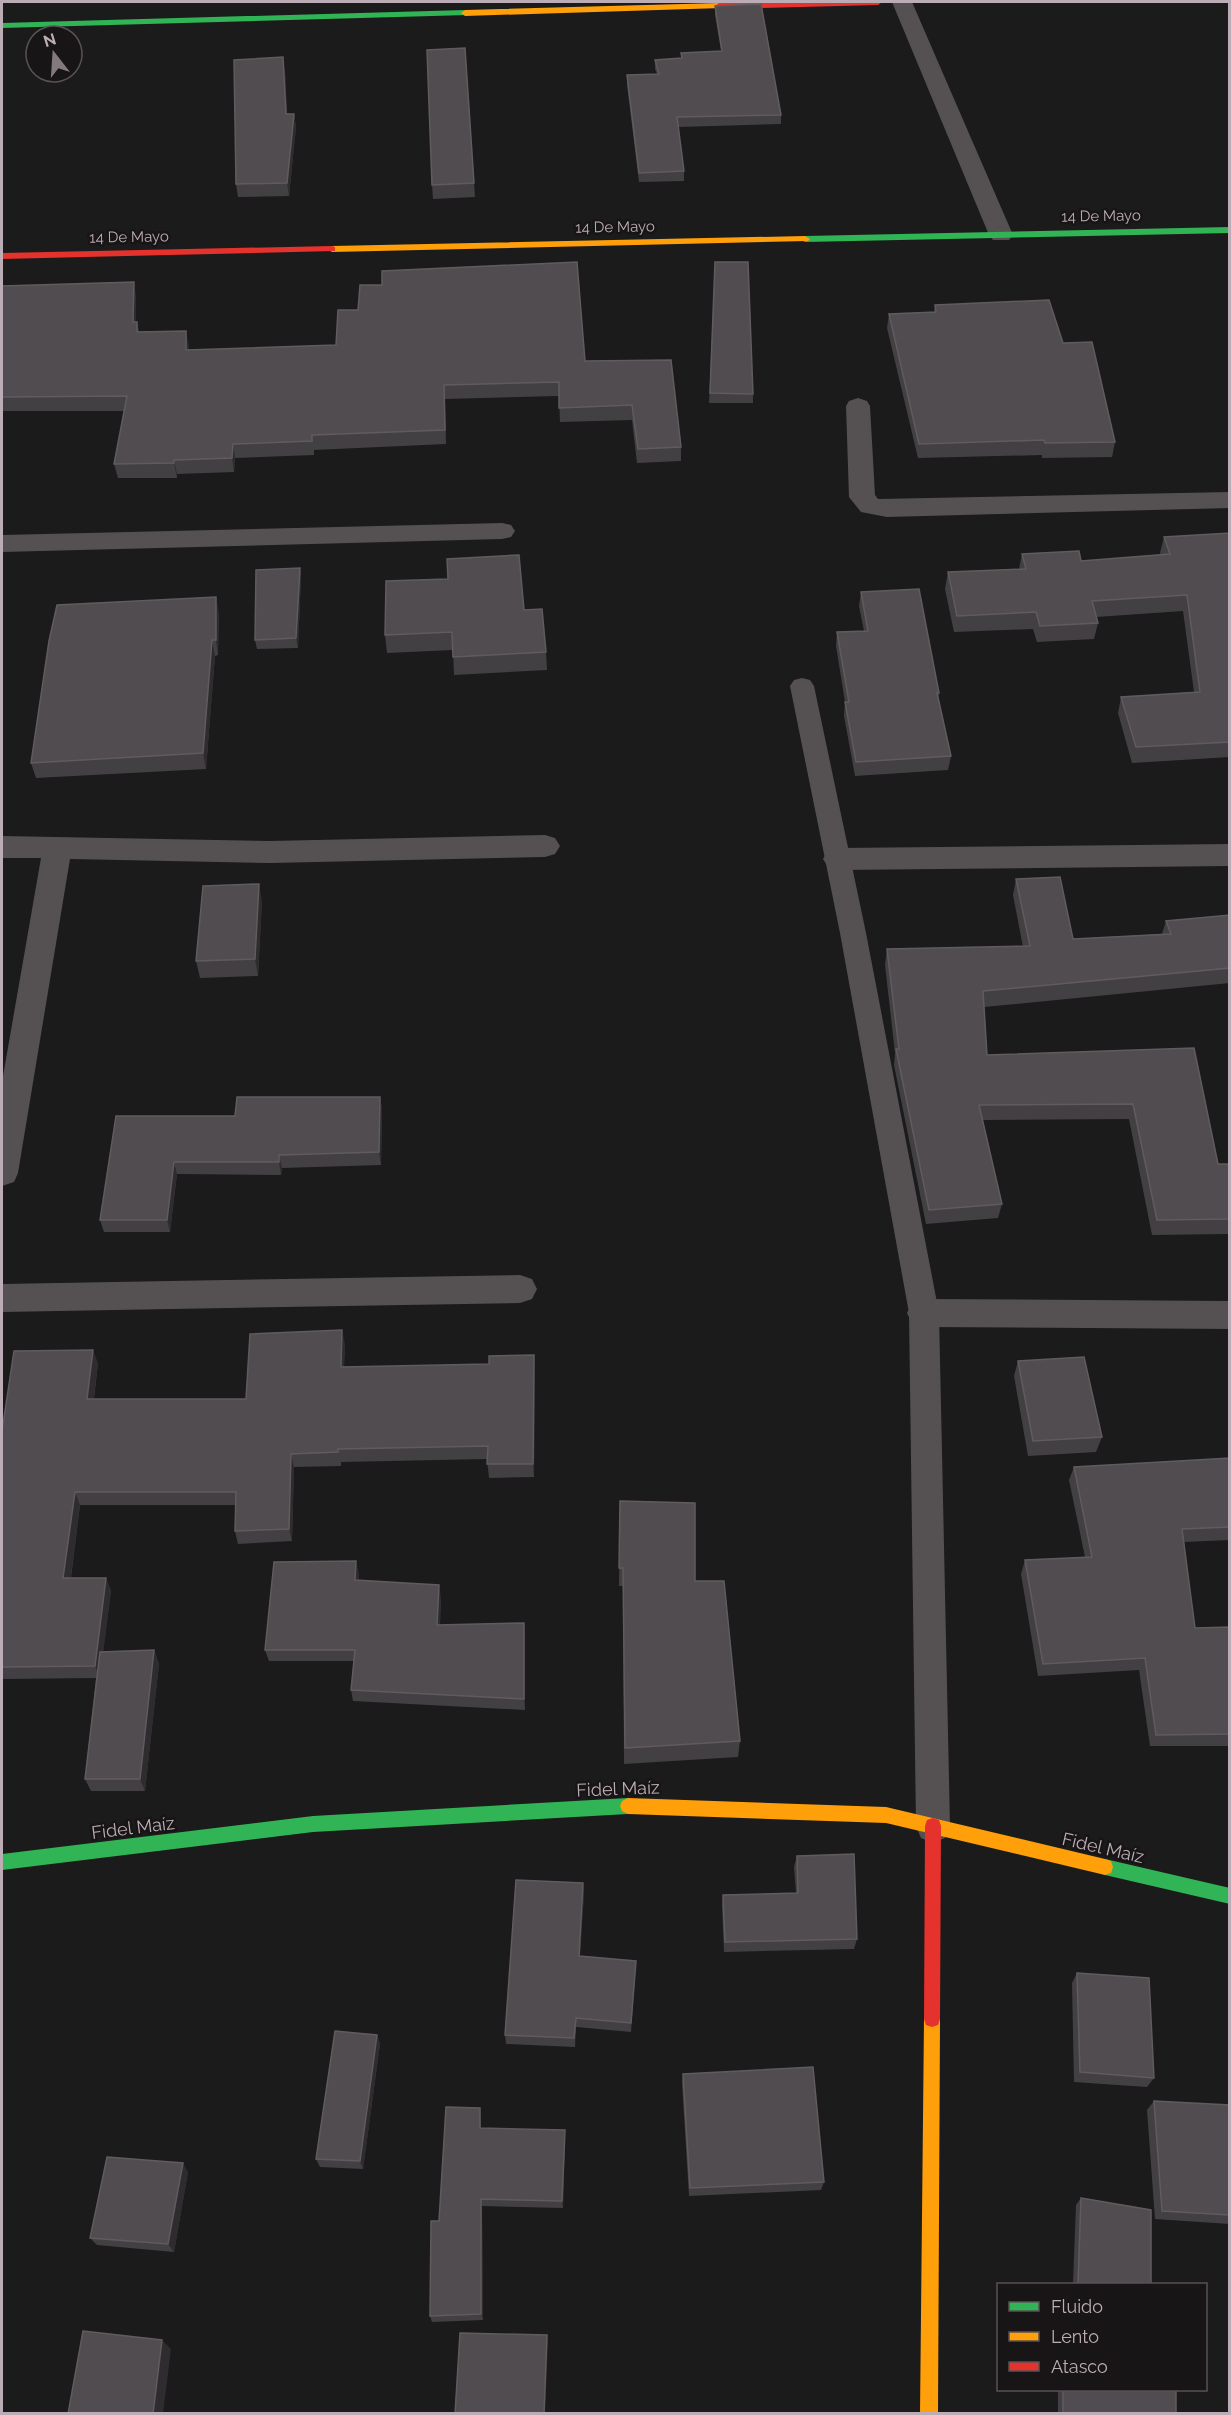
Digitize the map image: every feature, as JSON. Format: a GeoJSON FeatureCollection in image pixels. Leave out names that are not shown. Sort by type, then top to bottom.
{"type":"FeatureCollection","features":[{"type":"Feature","properties":{"kind":"street"},"geometry":{"type":"LineString","coordinates":[[2,26],[878,2]]}},
{"type":"Feature","properties":{"kind":"street"},"geometry":{"type":"LineString","coordinates":[[902,2],[1001,235]]}},
{"type":"Feature","properties":{"kind":"street","name":"14 De Mayo"},"geometry":{"type":"LineString","coordinates":[[2,256],[1230,231]]}},
{"type":"Feature","properties":{"kind":"street"},"geometry":{"type":"LineString","coordinates":[[858,406],[862,497],[870,506],[887,509],[1030,507],[1230,500]]}},
{"type":"Feature","properties":{"kind":"street"},"geometry":{"type":"LineString","coordinates":[[2,544],[502,531]]}},
{"type":"Feature","properties":{"kind":"street"},"geometry":{"type":"LineString","coordinates":[[2,847],[270,852],[545,846]]}},
{"type":"Feature","properties":{"kind":"street"},"geometry":{"type":"LineString","coordinates":[[2,1173],[57,848]]}},
{"type":"Feature","properties":{"kind":"street"},"geometry":{"type":"LineString","coordinates":[[838,859],[1230,855]]}},
{"type":"Feature","properties":{"kind":"street"},"geometry":{"type":"LineString","coordinates":[[2,1298],[520,1289]]}},
{"type":"Feature","properties":{"kind":"street"},"geometry":{"type":"LineString","coordinates":[[924,1313],[1230,1316]]}},
{"type":"Feature","properties":{"kind":"street","name":"Fidel Maíz"},"geometry":{"type":"LineString","coordinates":[[2,1862],[313,1824],[648,1804],[886,1815],[1230,1896]]}},
{"type":"Feature","properties":{"kind":"street"},"geometry":{"type":"LineString","coordinates":[[928,2414],[933,1826]]}},
{"type":"Feature","properties":{"kind":"lane"},"geometry":{"type":"LineString","coordinates":[[802,686],[838,859],[924,1313],[933,1826]]}},
{"type":"Feature","properties":{"kind":"building"},"geometry":{"type":"Polygon","coordinates":[[[761,4],[781,115],[677,117],[684,171],[639,173],[627,75],[659,74],[655,60],[682,58],[681,53],[722,51],[715,6],[761,4]]]}},
{"type":"Feature","properties":{"kind":"building"},"geometry":{"type":"Polygon","coordinates":[[[465,48],[474,183],[432,185],[427,50],[465,48]]]}},
{"type":"Feature","properties":{"kind":"building"},"geometry":{"type":"Polygon","coordinates":[[[283,57],[286,114],[294,114],[287,183],[236,184],[234,60],[283,57]]]}},
{"type":"Feature","properties":{"kind":"building"},"geometry":{"type":"Polygon","coordinates":[[[577,262],[585,361],[671,360],[681,447],[638,449],[632,405],[559,408],[559,382],[444,385],[445,430],[312,435],[312,441],[233,444],[232,458],[174,460],[174,463],[114,464],[127,396],[2,397],[2,286],[134,282],[133,322],[137,322],[137,332],[186,331],[186,350],[336,345],[338,310],[358,310],[360,285],[382,285],[382,271],[577,262]]]}},
{"type":"Feature","properties":{"kind":"building"},"geometry":{"type":"Polygon","coordinates":[[[715,262],[748,262],[753,394],[710,393],[715,262]]]}},
{"type":"Feature","properties":{"kind":"building"},"geometry":{"type":"Polygon","coordinates":[[[1049,300],[1063,343],[1092,342],[1115,442],[1045,443],[1044,440],[919,444],[889,314],[936,312],[935,305],[1049,300]]]}},
{"type":"Feature","properties":{"kind":"building"},"geometry":{"type":"Polygon","coordinates":[[[1230,533],[1230,742],[1136,747],[1121,697],[1200,692],[1187,595],[1092,601],[1098,623],[1040,626],[1036,612],[957,616],[948,572],[1026,569],[1022,554],[1079,551],[1081,561],[1170,554],[1164,537],[1230,533]]]}},
{"type":"Feature","properties":{"kind":"building"},"geometry":{"type":"Polygon","coordinates":[[[519,555],[524,610],[542,609],[546,652],[453,657],[452,632],[385,635],[386,581],[448,579],[447,559],[519,555]]]}},
{"type":"Feature","properties":{"kind":"building"},"geometry":{"type":"Polygon","coordinates":[[[300,568],[296,638],[255,640],[256,570],[300,568]]]}},
{"type":"Feature","properties":{"kind":"building"},"geometry":{"type":"Polygon","coordinates":[[[919,589],[939,693],[937,693],[951,756],[856,762],[845,702],[849,702],[837,632],[868,631],[861,592],[919,589]]]}},
{"type":"Feature","properties":{"kind":"building"},"geometry":{"type":"Polygon","coordinates":[[[216,597],[216,640],[212,640],[203,753],[31,763],[49,641],[57,605],[216,597]]]}},
{"type":"Feature","properties":{"kind":"building"},"geometry":{"type":"Polygon","coordinates":[[[1060,877],[1073,939],[1171,934],[1166,921],[1230,915],[1230,968],[983,991],[987,1055],[1194,1048],[1218,1164],[1230,1164],[1230,1219],[1157,1220],[1133,1104],[979,1105],[1002,1204],[929,1210],[896,1049],[899,1049],[887,949],[1030,946],[1016,879],[1060,877]]]}},
{"type":"Feature","properties":{"kind":"building"},"geometry":{"type":"Polygon","coordinates":[[[259,884],[255,959],[196,961],[203,886],[259,884]]]}},
{"type":"Feature","properties":{"kind":"building"},"geometry":{"type":"Polygon","coordinates":[[[237,1097],[380,1097],[379,1152],[279,1155],[279,1162],[174,1162],[167,1220],[100,1220],[116,1116],[235,1116],[237,1097]]]}},
{"type":"Feature","properties":{"kind":"building"},"geometry":{"type":"Polygon","coordinates":[[[342,1330],[341,1367],[489,1364],[489,1356],[534,1355],[533,1464],[487,1464],[488,1446],[338,1449],[338,1452],[291,1454],[289,1529],[235,1531],[236,1492],[75,1492],[63,1578],[106,1578],[95,1666],[2,1667],[2,1431],[14,1351],[93,1350],[87,1399],[246,1399],[250,1334],[342,1330]]]}},
{"type":"Feature","properties":{"kind":"building"},"geometry":{"type":"Polygon","coordinates":[[[1084,1357],[1102,1437],[1033,1441],[1018,1361],[1084,1357]]]}},
{"type":"Feature","properties":{"kind":"building"},"geometry":{"type":"Polygon","coordinates":[[[1230,1458],[1230,1527],[1182,1529],[1195,1628],[1230,1627],[1230,1734],[1156,1735],[1145,1658],[1043,1664],[1025,1560],[1092,1557],[1074,1467],[1230,1458]]]}},
{"type":"Feature","properties":{"kind":"building"},"geometry":{"type":"Polygon","coordinates":[[[620,1501],[695,1503],[695,1581],[724,1581],[740,1741],[625,1748],[623,1568],[619,1568],[620,1501]]]}},
{"type":"Feature","properties":{"kind":"building"},"geometry":{"type":"Polygon","coordinates":[[[356,1561],[355,1580],[439,1585],[437,1625],[524,1623],[524,1699],[351,1690],[355,1650],[265,1650],[274,1562],[356,1561]]]}},
{"type":"Feature","properties":{"kind":"building"},"geometry":{"type":"Polygon","coordinates":[[[154,1650],[140,1779],[85,1779],[100,1652],[154,1650]]]}},
{"type":"Feature","properties":{"kind":"building"},"geometry":{"type":"Polygon","coordinates":[[[854,1854],[857,1939],[725,1942],[723,1895],[798,1893],[797,1856],[854,1854]]]}},
{"type":"Feature","properties":{"kind":"building"},"geometry":{"type":"Polygon","coordinates":[[[516,1880],[583,1883],[579,1956],[636,1961],[631,2023],[576,2018],[574,2038],[505,2035],[516,1880]]]}},
{"type":"Feature","properties":{"kind":"building"},"geometry":{"type":"Polygon","coordinates":[[[1077,1973],[1149,1978],[1154,2078],[1080,2072],[1077,1973]]]}},
{"type":"Feature","properties":{"kind":"building"},"geometry":{"type":"Polygon","coordinates":[[[335,2031],[377,2035],[360,2161],[316,2159],[335,2031]]]}},
{"type":"Feature","properties":{"kind":"building"},"geometry":{"type":"Polygon","coordinates":[[[813,2067],[824,2182],[690,2188],[683,2074],[813,2067]]]}},
{"type":"Feature","properties":{"kind":"building"},"geometry":{"type":"Polygon","coordinates":[[[1154,2101],[1230,2105],[1230,2215],[1162,2211],[1154,2101]]]}},
{"type":"Feature","properties":{"kind":"building"},"geometry":{"type":"Polygon","coordinates":[[[446,2107],[480,2108],[480,2128],[565,2130],[562,2201],[481,2199],[481,2314],[430,2316],[431,2221],[439,2221],[446,2107]]]}},
{"type":"Feature","properties":{"kind":"building"},"geometry":{"type":"Polygon","coordinates":[[[107,2157],[183,2163],[168,2244],[90,2238],[107,2157]]]}},
{"type":"Feature","properties":{"kind":"building"},"geometry":{"type":"Polygon","coordinates":[[[1081,2198],[1151,2210],[1151,2283],[1078,2283],[1081,2198]]]}},
{"type":"Feature","properties":{"kind":"building"},"geometry":{"type":"Polygon","coordinates":[[[83,2331],[162,2340],[153,2414],[68,2414],[83,2331]]]}},
{"type":"Feature","properties":{"kind":"building"},"geometry":{"type":"Polygon","coordinates":[[[460,2333],[547,2335],[544,2414],[455,2414],[460,2333]]]}},
{"type":"Feature","properties":{"kind":"building"},"geometry":{"type":"Polygon","coordinates":[[[1063,2391],[1176,2391],[1176,2414],[1063,2414],[1063,2391]]]}},
{"type":"Feature","properties":{"kind":"traffic: fast"},"geometry":{"type":"LineString","coordinates":[[2,26],[465,13]]}},
{"type":"Feature","properties":{"kind":"traffic: fast"},"geometry":{"type":"LineString","coordinates":[[805,239],[1230,230]]}},
{"type":"Feature","properties":{"kind":"traffic: fast"},"geometry":{"type":"LineString","coordinates":[[2,1862],[313,1824],[628,1806]]}},
{"type":"Feature","properties":{"kind":"traffic: fast"},"geometry":{"type":"LineString","coordinates":[[1105,1867],[1230,1896]]}},
{"type":"Feature","properties":{"kind":"traffic: slow"},"geometry":{"type":"LineString","coordinates":[[465,13],[719,6]]}},
{"type":"Feature","properties":{"kind":"traffic: slow"},"geometry":{"type":"LineString","coordinates":[[332,249],[805,239]]}},
{"type":"Feature","properties":{"kind":"traffic: slow"},"geometry":{"type":"LineString","coordinates":[[628,1806],[886,1815],[1105,1867]]}},
{"type":"Feature","properties":{"kind":"traffic: slow"},"geometry":{"type":"LineString","coordinates":[[929,2414],[932,2019]]}},
{"type":"Feature","properties":{"kind":"traffic: jam"},"geometry":{"type":"LineString","coordinates":[[719,6],[878,2]]}},
{"type":"Feature","properties":{"kind":"traffic: jam"},"geometry":{"type":"LineString","coordinates":[[2,256],[332,249]]}},
{"type":"Feature","properties":{"kind":"traffic: jam"},"geometry":{"type":"LineString","coordinates":[[932,2019],[933,1826]]}}]}
